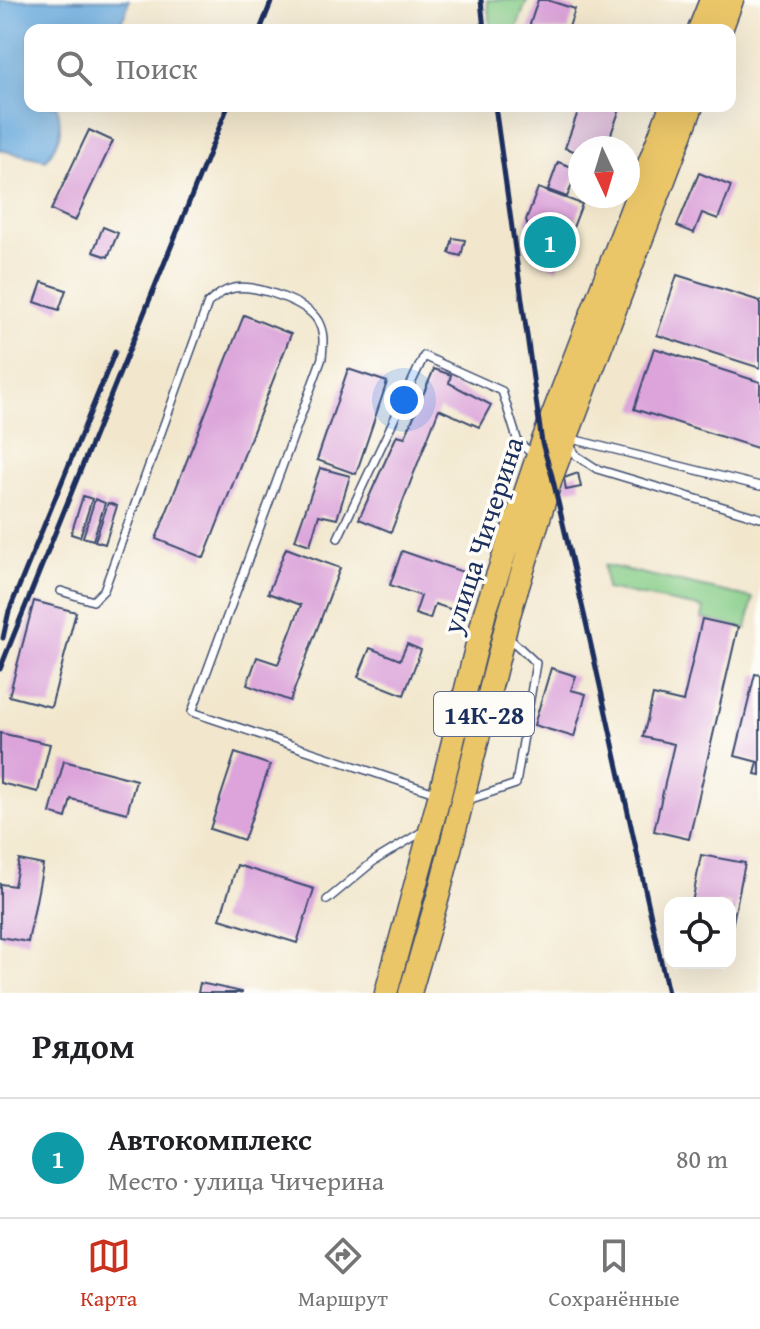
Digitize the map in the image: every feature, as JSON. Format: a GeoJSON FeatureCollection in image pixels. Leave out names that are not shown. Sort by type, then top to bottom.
{"type":"FeatureCollection","features":[{"type":"Feature","properties":{"kind":"main road"},"geometry":{"type":"LineString","coordinates":[[701,24],[711,0]]}},
{"type":"Feature","properties":{"kind":"main road"},"geometry":{"type":"LineString","coordinates":[[723,24],[732,0]]}},
{"type":"Feature","properties":{"kind":"main road","name":"улица Чичерина"},"geometry":{"type":"LineString","coordinates":[[410,993],[557,433],[669,112]]}},
{"type":"Feature","properties":{"kind":"main road","name":"улица Чичерина"},"geometry":{"type":"LineString","coordinates":[[386,993],[485,612],[537,457],[557,433],[690,112]]}},
{"type":"Feature","properties":{"kind":"lane"},"geometry":{"type":"LineString","coordinates":[[61,591],[93,601],[104,590],[208,303],[223,291],[254,287],[302,306],[317,319],[324,336],[322,358],[192,712],[440,794]]}},
{"type":"Feature","properties":{"kind":"lane"},"geometry":{"type":"LineString","coordinates":[[338,538],[424,356],[502,391],[518,442],[537,457]]}},
{"type":"Feature","properties":{"kind":"lane"},"geometry":{"type":"LineString","coordinates":[[557,433],[760,486]]}},
{"type":"Feature","properties":{"kind":"lane"},"geometry":{"type":"LineString","coordinates":[[557,433],[577,456],[597,469],[760,518]]}},
{"type":"Feature","properties":{"kind":"lane"},"geometry":{"type":"LineString","coordinates":[[462,802],[516,784],[536,663],[504,634]]}},
{"type":"Feature","properties":{"kind":"lane"},"geometry":{"type":"LineString","coordinates":[[327,900],[374,861],[430,827]]}},
{"type":"Feature","properties":{"kind":"green space"},"geometry":{"type":"Polygon","coordinates":[[[487,0],[527,0],[518,24],[490,24],[487,0]]]}},
{"type":"Feature","properties":{"kind":"green space"},"geometry":{"type":"Polygon","coordinates":[[[604,565],[753,598],[746,629],[702,619],[704,608],[606,589],[604,565]]]}},
{"type":"Feature","properties":{"kind":"water"},"geometry":{"type":"Polygon","coordinates":[[[0,0],[129,0],[120,24],[24,24],[24,112],[58,112],[58,140],[46,160],[0,150],[0,0]]]}},
{"type":"Feature","properties":{"kind":"building"},"geometry":{"type":"Polygon","coordinates":[[[538,0],[575,9],[570,24],[530,24],[538,0]]]}},
{"type":"Feature","properties":{"kind":"building"},"geometry":{"type":"Polygon","coordinates":[[[578,112],[619,112],[610,136],[569,136],[578,112]]]}},
{"type":"Feature","properties":{"kind":"building"},"geometry":{"type":"Polygon","coordinates":[[[89,130],[113,141],[75,221],[51,210],[89,130]]]}},
{"type":"Feature","properties":{"kind":"building"},"geometry":{"type":"Polygon","coordinates":[[[558,162],[568,166],[567,197],[548,190],[558,162]]]}},
{"type":"Feature","properties":{"kind":"building"},"geometry":{"type":"Polygon","coordinates":[[[699,173],[731,186],[718,219],[702,213],[694,233],[677,226],[699,173]]]}},
{"type":"Feature","properties":{"kind":"building"},"geometry":{"type":"Polygon","coordinates":[[[538,188],[568,199],[568,208],[580,208],[557,269],[540,263],[526,220],[538,188]]]}},
{"type":"Feature","properties":{"kind":"building"},"geometry":{"type":"Polygon","coordinates":[[[103,227],[118,233],[108,257],[93,252],[103,227]]]}},
{"type":"Feature","properties":{"kind":"building"},"geometry":{"type":"Polygon","coordinates":[[[453,238],[465,240],[461,256],[449,253],[453,238]]]}},
{"type":"Feature","properties":{"kind":"building"},"geometry":{"type":"Polygon","coordinates":[[[677,275],[760,301],[760,368],[657,335],[677,275]]]}},
{"type":"Feature","properties":{"kind":"building"},"geometry":{"type":"Polygon","coordinates":[[[42,282],[66,290],[59,310],[35,302],[42,282]]]}},
{"type":"Feature","properties":{"kind":"building"},"geometry":{"type":"Polygon","coordinates":[[[244,315],[291,334],[204,558],[156,539],[244,315]]]}},
{"type":"Feature","properties":{"kind":"building"},"geometry":{"type":"Polygon","coordinates":[[[654,348],[760,382],[760,449],[634,409],[654,348]]]}},
{"type":"Feature","properties":{"kind":"building"},"geometry":{"type":"Polygon","coordinates":[[[348,369],[387,382],[356,474],[317,460],[348,369]]]}},
{"type":"Feature","properties":{"kind":"building"},"geometry":{"type":"Polygon","coordinates":[[[434,369],[451,375],[449,383],[491,405],[479,427],[439,409],[391,532],[359,519],[397,435],[405,437],[434,369]]]}},
{"type":"Feature","properties":{"kind":"building"},"geometry":{"type":"Polygon","coordinates":[[[320,468],[350,476],[337,519],[319,515],[310,545],[295,540],[320,468]]]}},
{"type":"Feature","properties":{"kind":"building"},"geometry":{"type":"Polygon","coordinates":[[[578,473],[581,487],[566,490],[564,478],[578,473]]]}},
{"type":"Feature","properties":{"kind":"building"},"geometry":{"type":"Polygon","coordinates":[[[83,496],[92,499],[80,537],[71,534],[83,496]]]}},
{"type":"Feature","properties":{"kind":"building"},"geometry":{"type":"Polygon","coordinates":[[[95,499],[105,503],[93,540],[83,537],[95,499]]]}},
{"type":"Feature","properties":{"kind":"building"},"geometry":{"type":"Polygon","coordinates":[[[108,503],[117,506],[105,544],[95,541],[108,503]]]}},
{"type":"Feature","properties":{"kind":"building"},"geometry":{"type":"Polygon","coordinates":[[[286,548],[340,568],[290,701],[247,685],[257,657],[278,664],[301,605],[268,593],[286,548]]]}},
{"type":"Feature","properties":{"kind":"building"},"geometry":{"type":"Polygon","coordinates":[[[402,551],[466,573],[453,610],[435,604],[430,619],[415,614],[421,596],[390,585],[402,551]]]}},
{"type":"Feature","properties":{"kind":"building"},"geometry":{"type":"Polygon","coordinates":[[[34,601],[76,612],[51,707],[9,696],[34,601]]]}},
{"type":"Feature","properties":{"kind":"building"},"geometry":{"type":"Polygon","coordinates":[[[702,619],[738,627],[689,839],[654,831],[674,744],[643,737],[653,695],[683,702],[702,619]]]}},
{"type":"Feature","properties":{"kind":"building"},"geometry":{"type":"Polygon","coordinates":[[[407,644],[421,650],[404,695],[358,677],[370,648],[400,660],[407,644]]]}},
{"type":"Feature","properties":{"kind":"building"},"geometry":{"type":"Polygon","coordinates":[[[551,668],[576,676],[571,690],[586,694],[574,737],[534,725],[551,668]]]}},
{"type":"Feature","properties":{"kind":"building"},"geometry":{"type":"Polygon","coordinates":[[[755,674],[760,675],[760,775],[755,774],[758,762],[735,756],[755,674]]]}},
{"type":"Feature","properties":{"kind":"building"},"geometry":{"type":"Polygon","coordinates":[[[0,733],[50,744],[38,792],[0,783],[0,733]]]}},
{"type":"Feature","properties":{"kind":"building"},"geometry":{"type":"Polygon","coordinates":[[[235,753],[270,765],[244,840],[210,829],[235,753]]]}},
{"type":"Feature","properties":{"kind":"building"},"geometry":{"type":"Polygon","coordinates":[[[64,761],[136,780],[127,813],[71,799],[66,818],[50,813],[64,761]]]}},
{"type":"Feature","properties":{"kind":"building"},"geometry":{"type":"Polygon","coordinates":[[[701,855],[745,863],[736,907],[736,897],[693,897],[701,855]]]}},
{"type":"Feature","properties":{"kind":"building"},"geometry":{"type":"Polygon","coordinates":[[[19,860],[43,865],[28,942],[0,937],[0,884],[14,886],[19,860]]]}},
{"type":"Feature","properties":{"kind":"building"},"geometry":{"type":"Polygon","coordinates":[[[237,865],[314,889],[297,943],[220,919],[237,865]]]}},
{"type":"Feature","properties":{"kind":"building"},"geometry":{"type":"Polygon","coordinates":[[[200,983],[242,992],[242,993],[198,993],[200,983]]]}},
{"type":"Feature","properties":{"kind":"railway"},"geometry":{"type":"LineString","coordinates":[[262,24],[272,0]]}},
{"type":"Feature","properties":{"kind":"railway"},"geometry":{"type":"LineString","coordinates":[[481,0],[483,24]]}},
{"type":"Feature","properties":{"kind":"railway"},"geometry":{"type":"LineString","coordinates":[[0,669],[226,112]]}},
{"type":"Feature","properties":{"kind":"railway"},"geometry":{"type":"LineString","coordinates":[[496,112],[542,443],[585,618],[668,993]]}},
{"type":"Feature","properties":{"kind":"railway"},"geometry":{"type":"LineString","coordinates":[[3,638],[9,611],[115,352]]}},
{"type":"Feature","properties":{"kind":"place","name":"Автокомплекс"},"geometry":{"type":"Point","coordinates":[550,242]}}]}
